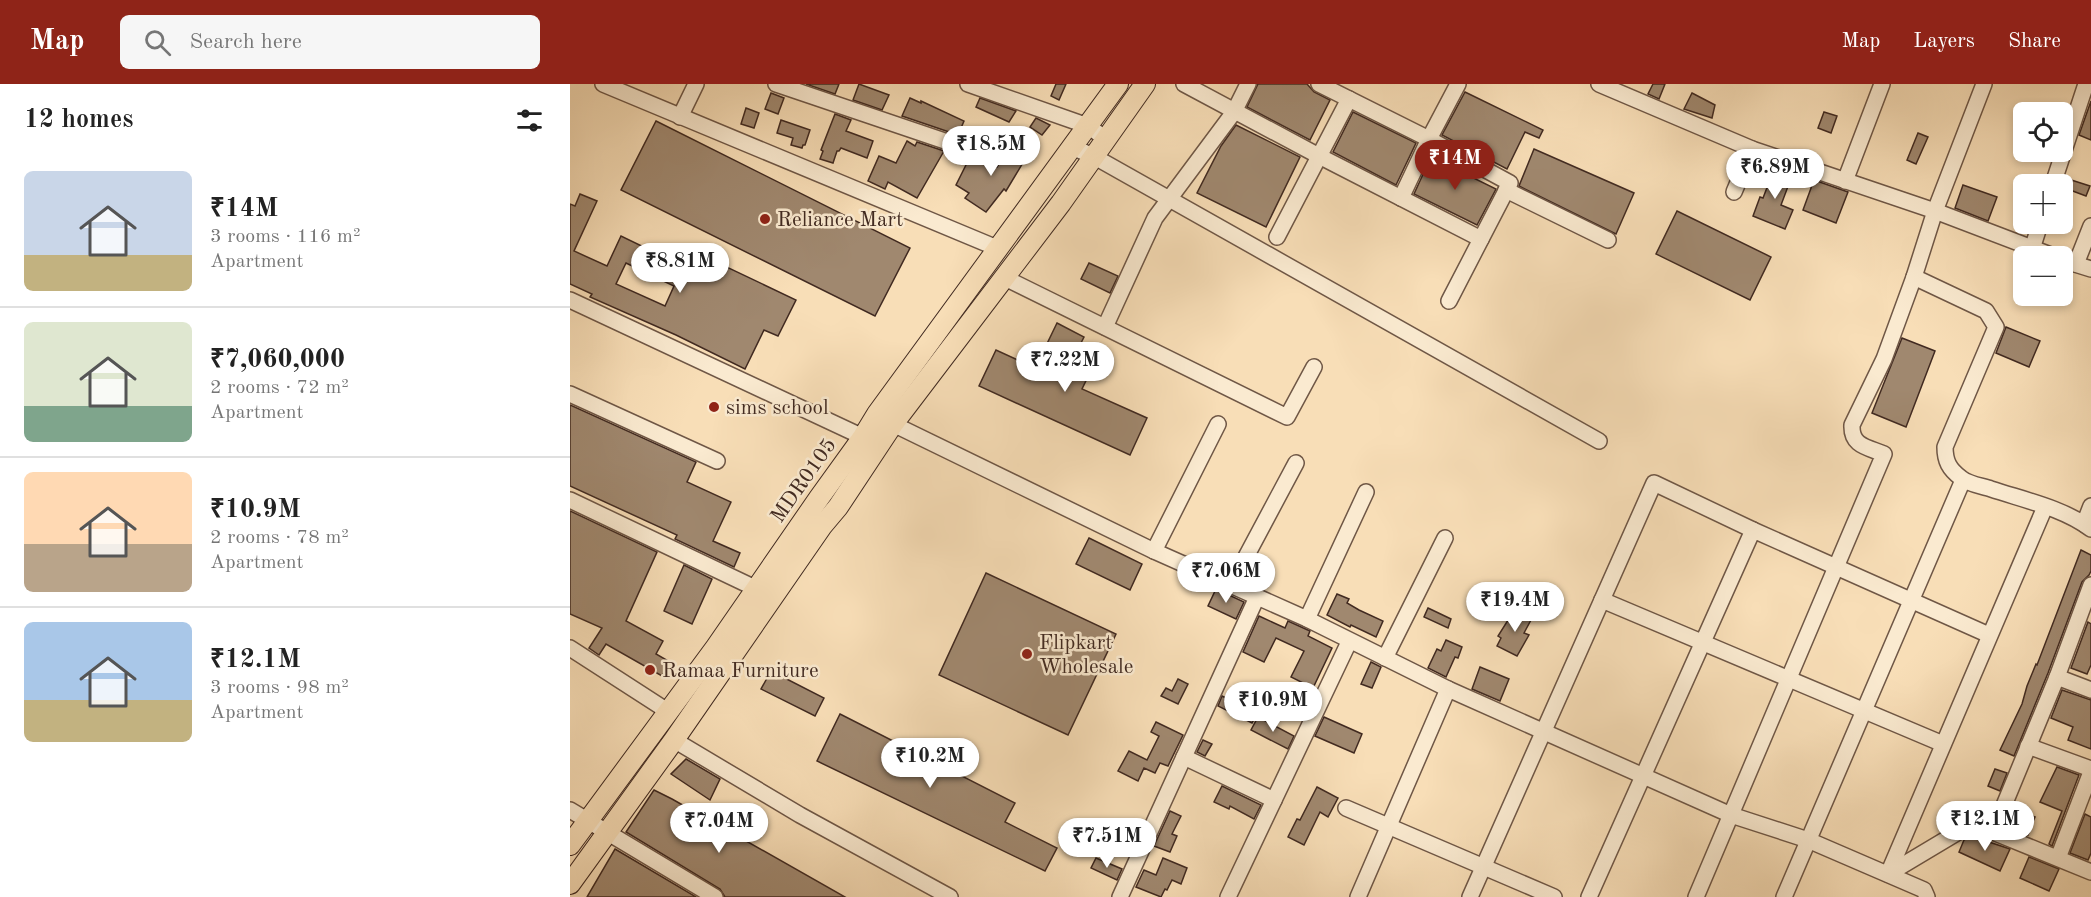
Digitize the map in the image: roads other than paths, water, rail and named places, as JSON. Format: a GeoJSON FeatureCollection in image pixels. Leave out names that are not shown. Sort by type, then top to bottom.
{"type":"FeatureCollection","features":[{"type":"Feature","properties":{"kind":"main road","name":"MDR0105"},"geometry":{"type":"LineString","coordinates":[[570,845],[757,589],[877,414],[1118,84]]}},
{"type":"Feature","properties":{"kind":"main road","name":"MDR0105"},"geometry":{"type":"LineString","coordinates":[[570,884],[674,740],[822,526],[838,507],[893,424],[1005,278],[1145,84]]}},
{"type":"Feature","properties":{"kind":"street"},"geometry":{"type":"LineString","coordinates":[[603,84],[624,88],[680,117],[997,248]]}},
{"type":"Feature","properties":{"kind":"street"},"geometry":{"type":"LineString","coordinates":[[680,117],[696,84]]}},
{"type":"Feature","properties":{"kind":"street"},"geometry":{"type":"LineString","coordinates":[[776,84],[992,157]]}},
{"type":"Feature","properties":{"kind":"street"},"geometry":{"type":"LineString","coordinates":[[968,84],[1088,126],[1106,139]]}},
{"type":"Feature","properties":{"kind":"street"},"geometry":{"type":"LineString","coordinates":[[1184,84],[1318,156],[1481,239]]}},
{"type":"Feature","properties":{"kind":"street"},"geometry":{"type":"LineString","coordinates":[[1105,327],[1155,218],[1234,112],[1248,84]]}},
{"type":"Feature","properties":{"kind":"street"},"geometry":{"type":"LineString","coordinates":[[1319,84],[1510,183],[1449,301]]}},
{"type":"Feature","properties":{"kind":"street"},"geometry":{"type":"LineString","coordinates":[[1401,198],[1458,84]]}},
{"type":"Feature","properties":{"kind":"street"},"geometry":{"type":"LineString","coordinates":[[1599,84],[1752,149],[1935,211],[2024,246]]}},
{"type":"Feature","properties":{"kind":"street"},"geometry":{"type":"LineString","coordinates":[[1845,181],[1882,84]]}},
{"type":"Feature","properties":{"kind":"street"},"geometry":{"type":"LineString","coordinates":[[1696,897],[1884,454],[1857,443],[1852,435],[1852,425],[1884,359],[1935,211],[1984,84]]}},
{"type":"Feature","properties":{"kind":"street"},"geometry":{"type":"LineString","coordinates":[[2056,174],[2086,84]]}},
{"type":"Feature","properties":{"kind":"street"},"geometry":{"type":"LineString","coordinates":[[1276,237],[1348,99]]}},
{"type":"Feature","properties":{"kind":"street"},"geometry":{"type":"LineString","coordinates":[[1072,147],[1093,156],[1599,441]]}},
{"type":"Feature","properties":{"kind":"street"},"geometry":{"type":"LineString","coordinates":[[1734,192],[1752,149]]}},
{"type":"Feature","properties":{"kind":"street"},"geometry":{"type":"LineString","coordinates":[[1506,190],[1608,240]]}},
{"type":"Feature","properties":{"kind":"street"},"geometry":{"type":"LineString","coordinates":[[2073,255],[2091,226]]}},
{"type":"Feature","properties":{"kind":"street"},"geometry":{"type":"LineString","coordinates":[[2073,263],[2091,269]]}},
{"type":"Feature","properties":{"kind":"street"},"geometry":{"type":"LineString","coordinates":[[1914,277],[1986,311],[1996,327],[1945,447],[1945,459],[1950,467],[1962,480],[2045,507],[2088,526],[2091,506]]}},
{"type":"Feature","properties":{"kind":"street"},"geometry":{"type":"LineString","coordinates":[[1005,278],[1287,417],[1314,367]]}},
{"type":"Feature","properties":{"kind":"street"},"geometry":{"type":"LineString","coordinates":[[570,300],[863,437]]}},
{"type":"Feature","properties":{"kind":"street"},"geometry":{"type":"LineString","coordinates":[[570,394],[717,461]]}},
{"type":"Feature","properties":{"kind":"street"},"geometry":{"type":"LineString","coordinates":[[893,424],[1154,551],[1307,619],[1349,642],[1448,689],[1731,815],[1808,840],[1924,890],[1927,897]]}},
{"type":"Feature","properties":{"kind":"street"},"geometry":{"type":"LineString","coordinates":[[1154,551],[1218,424]]}},
{"type":"Feature","properties":{"kind":"street"},"geometry":{"type":"LineString","coordinates":[[1231,585],[1296,463]]}},
{"type":"Feature","properties":{"kind":"street"},"geometry":{"type":"LineString","coordinates":[[1784,897],[1962,480]]}},
{"type":"Feature","properties":{"kind":"street"},"geometry":{"type":"LineString","coordinates":[[1470,897],[1654,483],[1753,530],[1989,635]]}},
{"type":"Feature","properties":{"kind":"street"},"geometry":{"type":"LineString","coordinates":[[1307,619],[1366,492]]}},
{"type":"Feature","properties":{"kind":"street"},"geometry":{"type":"LineString","coordinates":[[570,500],[757,589]]}},
{"type":"Feature","properties":{"kind":"street"},"geometry":{"type":"LineString","coordinates":[[1887,874],[2045,507]]}},
{"type":"Feature","properties":{"kind":"street"},"geometry":{"type":"LineString","coordinates":[[1589,897],[1753,530]]}},
{"type":"Feature","properties":{"kind":"street"},"geometry":{"type":"LineString","coordinates":[[1385,658],[1445,538]]}},
{"type":"Feature","properties":{"kind":"street"},"geometry":{"type":"LineString","coordinates":[[1993,832],[2057,677],[2086,615],[2091,585]]}},
{"type":"Feature","properties":{"kind":"street"},"geometry":{"type":"LineString","coordinates":[[1120,897],[1257,597]]}},
{"type":"Feature","properties":{"kind":"street"},"geometry":{"type":"LineString","coordinates":[[1602,600],[1943,744]]}},
{"type":"Feature","properties":{"kind":"street"},"geometry":{"type":"LineString","coordinates":[[1228,897],[1349,642]]}},
{"type":"Feature","properties":{"kind":"street"},"geometry":{"type":"LineString","coordinates":[[570,648],[669,712]]}},
{"type":"Feature","properties":{"kind":"street"},"geometry":{"type":"LineString","coordinates":[[2057,677],[2091,690]]}},
{"type":"Feature","properties":{"kind":"street"},"geometry":{"type":"LineString","coordinates":[[1358,897],[1448,689]]}},
{"type":"Feature","properties":{"kind":"street"},"geometry":{"type":"LineString","coordinates":[[674,740],[800,815],[950,897]]}},
{"type":"Feature","properties":{"kind":"street"},"geometry":{"type":"LineString","coordinates":[[2028,746],[2091,771],[2058,858]]}},
{"type":"Feature","properties":{"kind":"street"},"geometry":{"type":"LineString","coordinates":[[1184,757],[1274,800]]}},
{"type":"Feature","properties":{"kind":"street"},"geometry":{"type":"LineString","coordinates":[[1346,808],[1554,897]]}},
{"type":"Feature","properties":{"kind":"street"},"geometry":{"type":"LineString","coordinates":[[570,810],[715,897]]}},
{"type":"Feature","properties":{"kind":"street"},"geometry":{"type":"LineString","coordinates":[[1887,874],[1970,825],[1993,832],[2091,872]]}},
{"type":"Feature","properties":{"kind":"place","name":"Reliance Mart"},"geometry":{"type":"Point","coordinates":[765,219]}},
{"type":"Feature","properties":{"kind":"place","name":"sims school"},"geometry":{"type":"Point","coordinates":[714,407]}},
{"type":"Feature","properties":{"kind":"place","name":"Flipkart Wholesale"},"geometry":{"type":"Point","coordinates":[1027,654]}},
{"type":"Feature","properties":{"kind":"place","name":"Ramaa Furniture"},"geometry":{"type":"Point","coordinates":[650,670]}}]}
